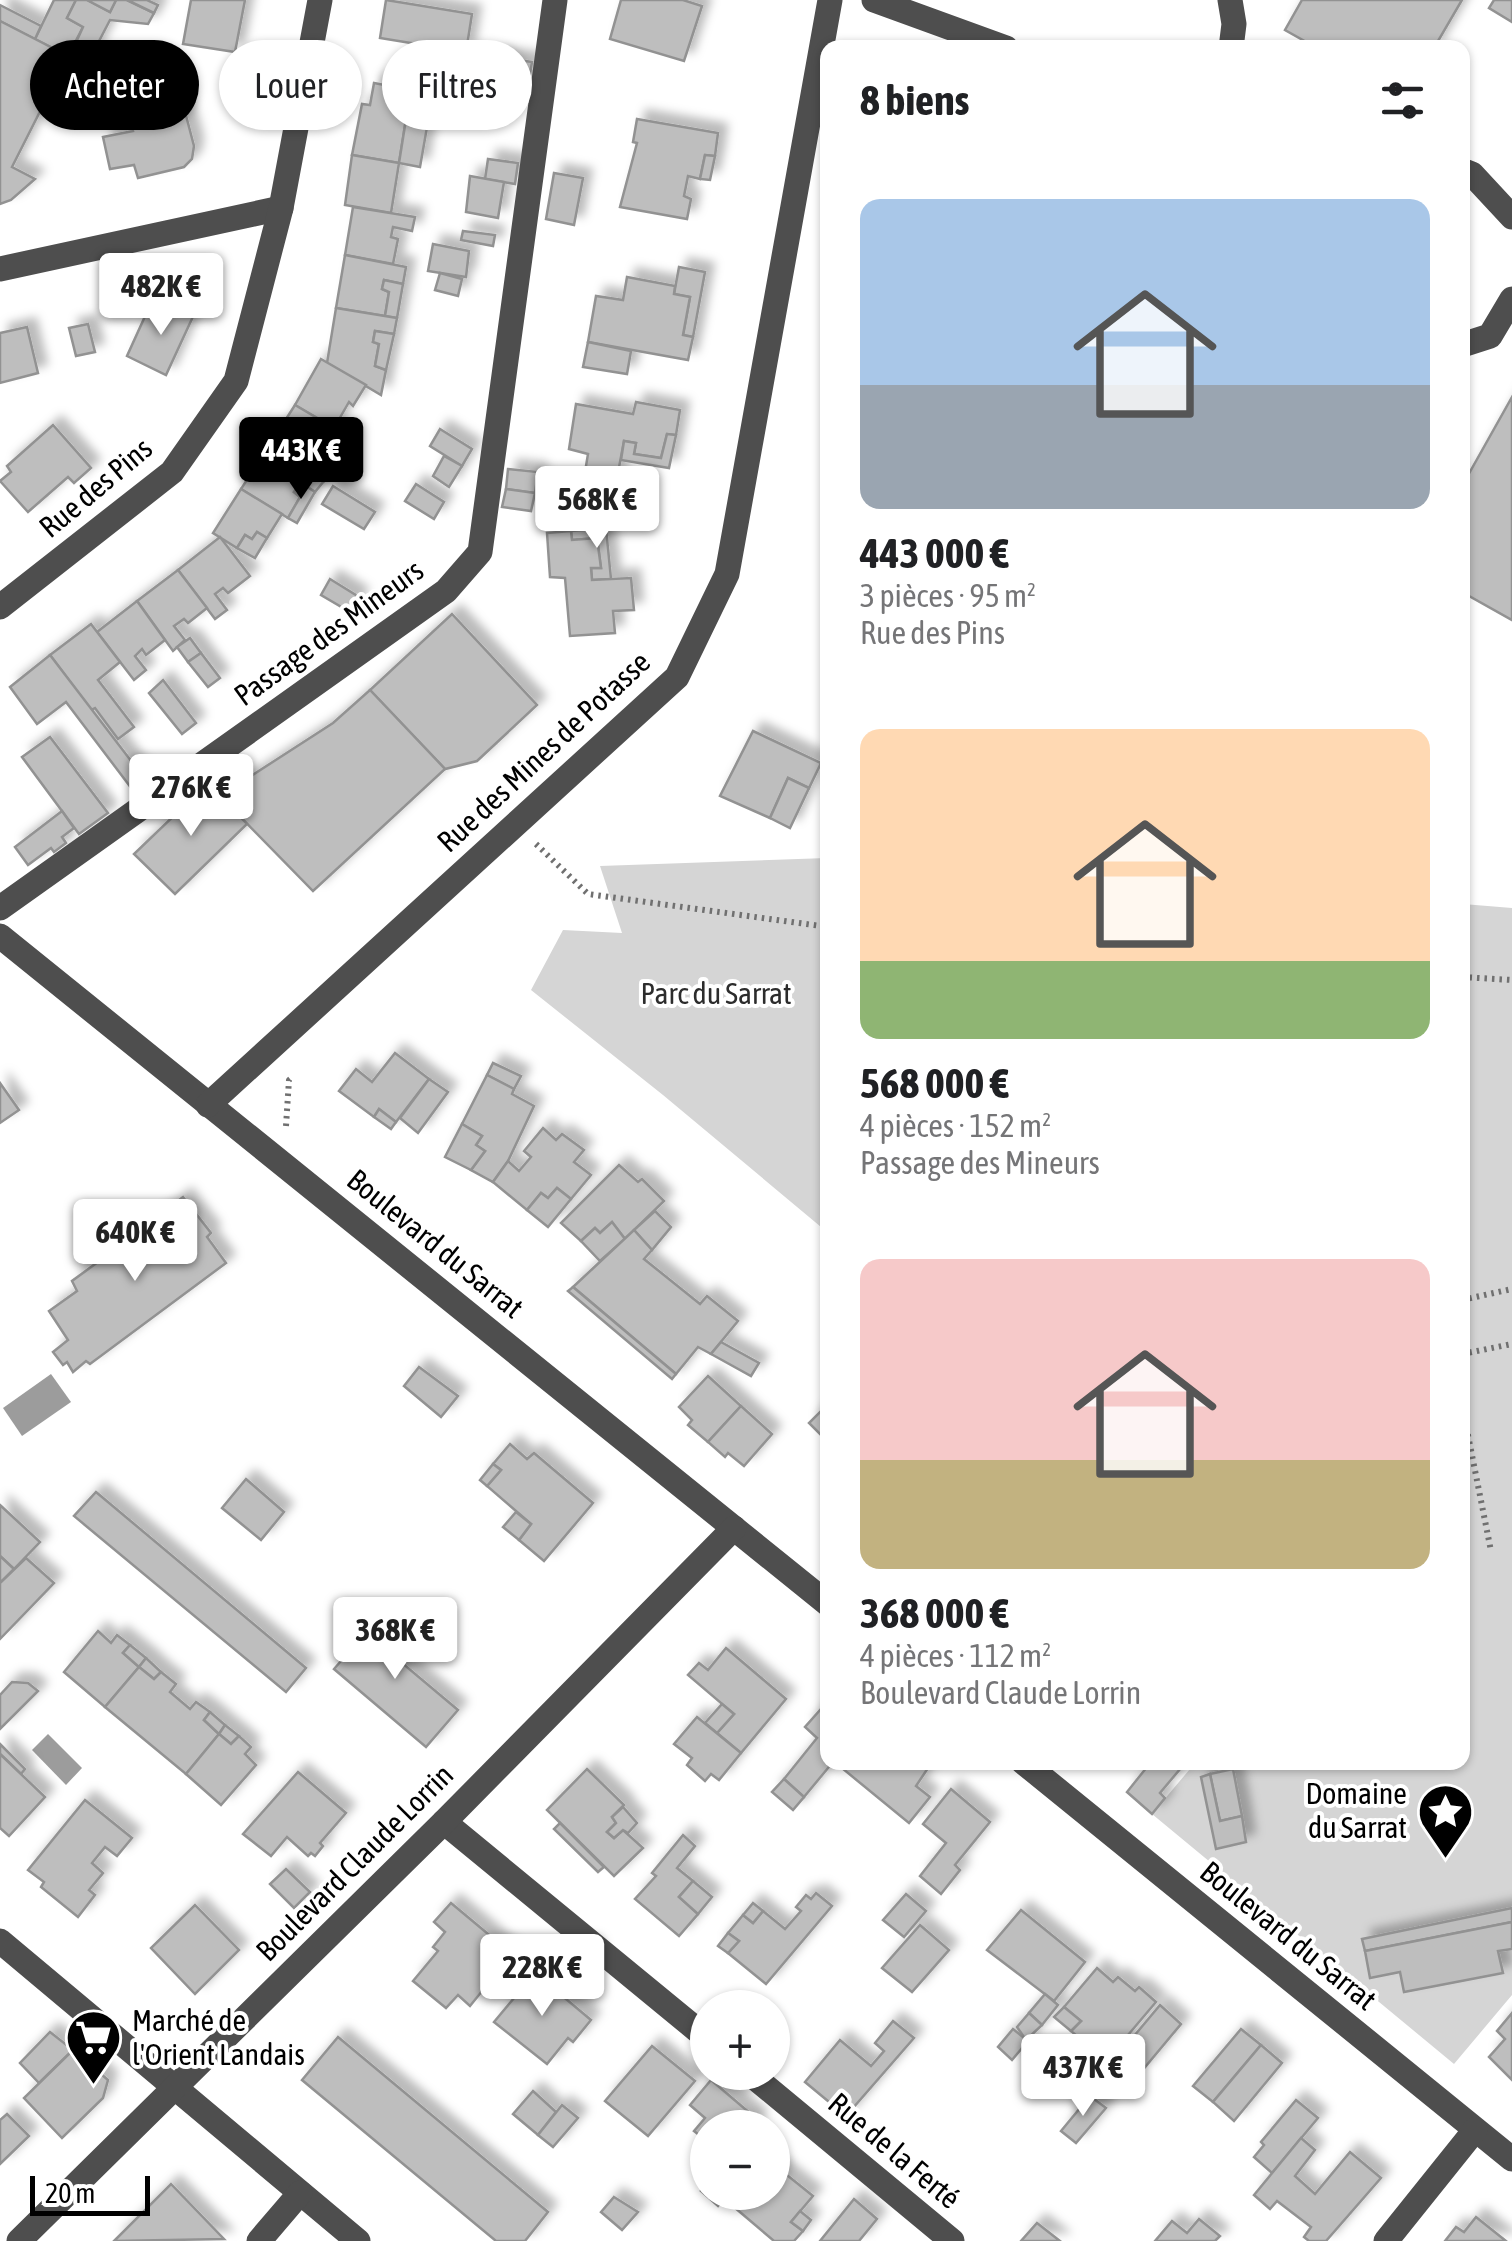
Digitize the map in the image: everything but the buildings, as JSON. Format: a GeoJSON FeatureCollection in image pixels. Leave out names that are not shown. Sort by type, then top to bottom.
{"type":"FeatureCollection","features":[{"type":"Feature","properties":{"kind":"street","name":"Rue des Pins"},"geometry":{"type":"LineString","coordinates":[[0,606],[172,472],[236,381],[281,208],[320,0]]}},
{"type":"Feature","properties":{"kind":"street","name":"Passage des Mineurs"},"geometry":{"type":"LineString","coordinates":[[0,908],[446,591],[480,552],[556,0]]}},
{"type":"Feature","properties":{"kind":"street","name":"Rue des Mines de Potasse"},"geometry":{"type":"LineString","coordinates":[[823,40],[830,0]]}},
{"type":"Feature","properties":{"kind":"street"},"geometry":{"type":"LineString","coordinates":[[874,0],[989,40]]}},
{"type":"Feature","properties":{"kind":"street"},"geometry":{"type":"LineString","coordinates":[[1230,0],[1232,40]]}},
{"type":"Feature","properties":{"kind":"street","name":"Rue des Mines de Potasse"},"geometry":{"type":"LineString","coordinates":[[208,1104],[677,677],[727,574],[820,56]]}},
{"type":"Feature","properties":{"kind":"street"},"geometry":{"type":"LineString","coordinates":[[1470,173],[1512,217]]}},
{"type":"Feature","properties":{"kind":"street"},"geometry":{"type":"LineString","coordinates":[[0,270],[281,208]]}},
{"type":"Feature","properties":{"kind":"street"},"geometry":{"type":"LineString","coordinates":[[1470,342],[1490,336],[1512,298]]}},
{"type":"Feature","properties":{"kind":"street","name":"Boulevard du Sarrat"},"geometry":{"type":"LineString","coordinates":[[0,936],[820,1598]]}},
{"type":"Feature","properties":{"kind":"street","name":"Boulevard Claude Lorrin"},"geometry":{"type":"LineString","coordinates":[[19,2241],[444,1822],[734,1528]]}},
{"type":"Feature","properties":{"kind":"street","name":"Boulevard du Sarrat"},"geometry":{"type":"LineString","coordinates":[[1033,1770],[1512,2160]]}},
{"type":"Feature","properties":{"kind":"street"},"geometry":{"type":"LineString","coordinates":[[444,1822],[690,2024]]}},
{"type":"Feature","properties":{"kind":"street"},"geometry":{"type":"LineString","coordinates":[[0,1941],[358,2241]]}},
{"type":"Feature","properties":{"kind":"street","name":"Rue de la Ferté"},"geometry":{"type":"LineString","coordinates":[[770,2090],[952,2241]]}},
{"type":"Feature","properties":{"kind":"street"},"geometry":{"type":"LineString","coordinates":[[1386,2241],[1475,2130]]}},
{"type":"Feature","properties":{"kind":"street"},"geometry":{"type":"LineString","coordinates":[[260,2241],[300,2193]]}},
{"type":"Feature","properties":{"kind":"path"},"geometry":{"type":"LineString","coordinates":[[515,824],[588,894],[820,926]]}},
{"type":"Feature","properties":{"kind":"path"},"geometry":{"type":"LineString","coordinates":[[1470,977],[1512,980]]}},
{"type":"Feature","properties":{"kind":"path"},"geometry":{"type":"LineString","coordinates":[[1470,1298],[1512,1290]]}},
{"type":"Feature","properties":{"kind":"path"},"geometry":{"type":"LineString","coordinates":[[1470,1352],[1512,1344]]}},
{"type":"Feature","properties":{"kind":"path"},"geometry":{"type":"LineString","coordinates":[[1470,1446],[1491,1552]]}},
{"type":"Feature","properties":{"kind":"green space","name":"Parc du Sarrat"},"geometry":{"type":"Polygon","coordinates":[[[820,858],[820,1226],[531,990],[563,930],[622,933],[600,866],[820,858]]]}},
{"type":"Feature","properties":{"kind":"green space"},"geometry":{"type":"Polygon","coordinates":[[[1470,905],[1512,908],[1512,1995],[1454,2064],[1152,1814],[1189,1770],[1470,1770],[1470,905]]]}},
{"type":"Feature","properties":{"kind":"shaded area"},"geometry":{"type":"Polygon","coordinates":[[[51,1374],[71,1402],[22,1436],[3,1408],[51,1374]]]}},
{"type":"Feature","properties":{"kind":"shaded area"},"geometry":{"type":"Polygon","coordinates":[[[48,1734],[82,1768],[66,1785],[32,1750],[48,1734]]]}},
{"type":"Feature","properties":{"kind":"place","name":"Domaine du Sarrat"},"geometry":{"type":"Point","coordinates":[1446,1860]}},
{"type":"Feature","properties":{"kind":"place","name":"Marché de l'Orient Landais"},"geometry":{"type":"Point","coordinates":[93,2087]}}]}
